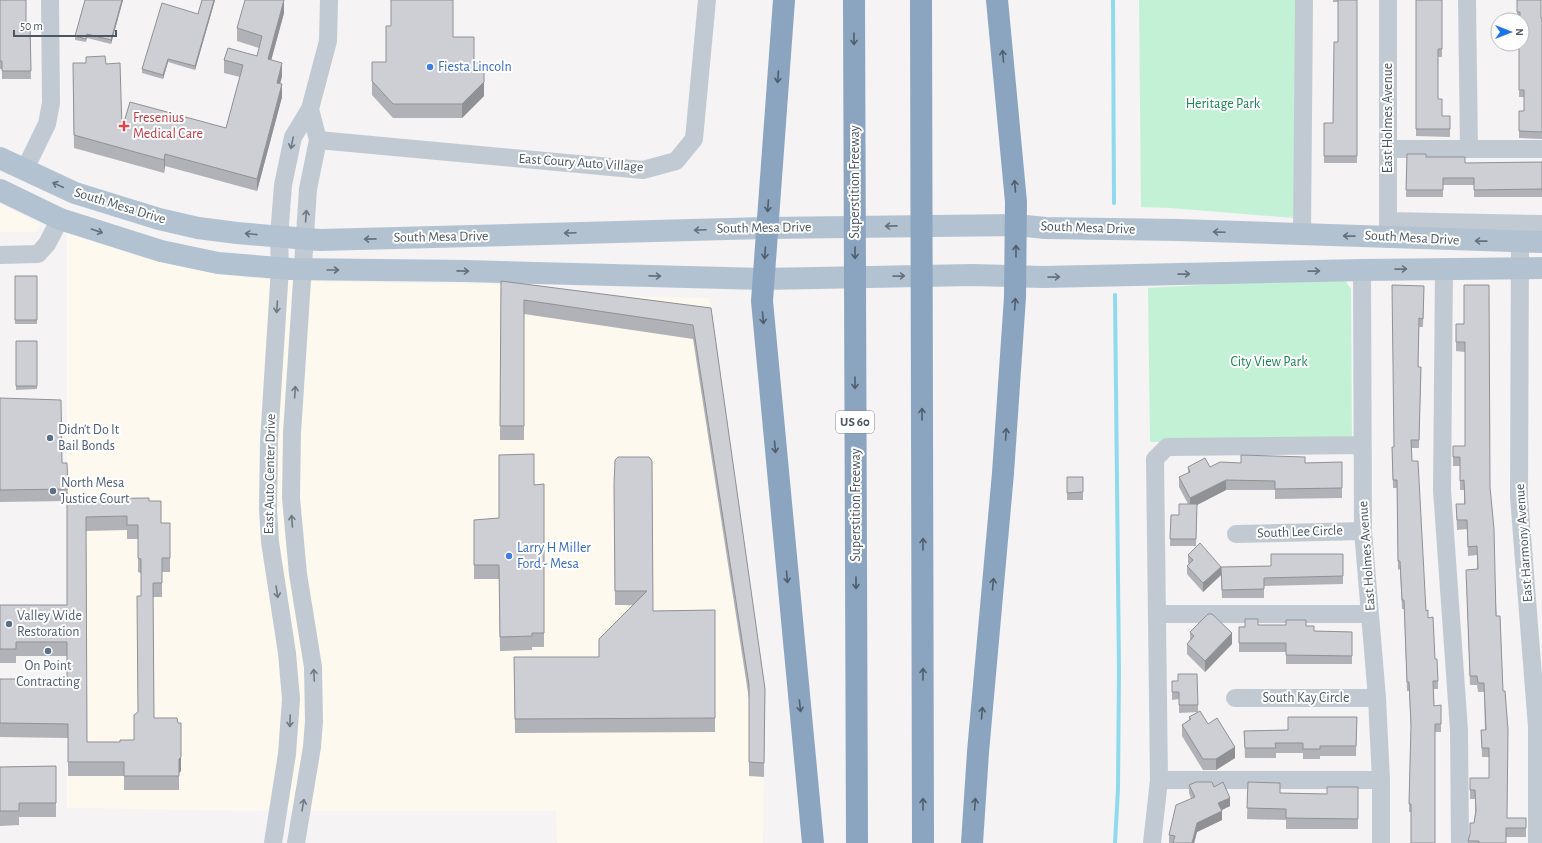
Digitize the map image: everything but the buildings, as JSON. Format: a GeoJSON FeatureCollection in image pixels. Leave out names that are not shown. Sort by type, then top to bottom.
{"type":"FeatureCollection","features":[{"type":"Feature","properties":{"kind":"highway"},"geometry":{"type":"LineString","coordinates":[[784,0],[762,301],[813,843]]}},
{"type":"Feature","properties":{"kind":"highway","name":"Superstition Freeway"},"geometry":{"type":"LineString","coordinates":[[854,0],[857,843]]}},
{"type":"Feature","properties":{"kind":"highway"},"geometry":{"type":"LineString","coordinates":[[921,0],[923,843]]}},
{"type":"Feature","properties":{"kind":"highway"},"geometry":{"type":"LineString","coordinates":[[972,843],[978,752],[1003,465],[1015,277],[1016,202],[997,0]]}},
{"type":"Feature","properties":{"kind":"main road","name":"South Mesa Drive"},"geometry":{"type":"LineString","coordinates":[[0,158],[88,197],[122,209],[186,225],[279,237],[320,240],[805,227],[1016,225],[1045,228],[1178,230],[1302,235],[1388,229],[1520,242],[1542,242]]}},
{"type":"Feature","properties":{"kind":"main road"},"geometry":{"type":"LineString","coordinates":[[0,172],[13,174],[25,170]]}},
{"type":"Feature","properties":{"kind":"main road","name":"South Mesa Drive"},"geometry":{"type":"LineString","coordinates":[[0,190],[60,219],[114,237],[174,254],[218,263],[302,270],[466,271],[764,279],[973,275],[1015,277],[1444,268],[1542,268]]}},
{"type":"Feature","properties":{"kind":"main road"},"geometry":{"type":"LineString","coordinates":[[60,219],[78,213],[88,212],[142,227],[186,225]]}},
{"type":"Feature","properties":{"kind":"street"},"geometry":{"type":"LineString","coordinates":[[25,170],[47,124],[51,103],[50,0]]}},
{"type":"Feature","properties":{"kind":"street","name":"East Auto Center Drive"},"geometry":{"type":"LineString","coordinates":[[273,843],[287,754],[291,699],[287,653],[270,542],[268,509],[269,441],[280,268],[279,237],[283,186],[293,136],[310,109],[328,41],[329,0]]}},
{"type":"Feature","properties":{"kind":"street","name":"East Coury Auto Village"},"geometry":{"type":"LineString","coordinates":[[318,140],[643,170],[676,160],[694,139],[707,0]]}},
{"type":"Feature","properties":{"kind":"street"},"geometry":{"type":"LineString","coordinates":[[1302,235],[1304,0]]}},
{"type":"Feature","properties":{"kind":"street","name":"East Holmes Avenue"},"geometry":{"type":"LineString","coordinates":[[1388,0],[1388,229]]}},
{"type":"Feature","properties":{"kind":"street"},"geometry":{"type":"LineString","coordinates":[[1467,0],[1469,149]]}},
{"type":"Feature","properties":{"kind":"street","name":"East Auto Center Drive"},"geometry":{"type":"LineString","coordinates":[[296,843],[312,747],[314,722],[313,667],[298,574],[291,498],[292,433],[304,239],[309,176],[318,140],[310,109]]}},
{"type":"Feature","properties":{"kind":"street"},"geometry":{"type":"LineString","coordinates":[[1388,149],[1542,149]]}},
{"type":"Feature","properties":{"kind":"street"},"geometry":{"type":"LineString","coordinates":[[0,255],[38,254],[47,244],[60,219]]}},
{"type":"Feature","properties":{"kind":"street","name":"South Mesa Drive"},"geometry":{"type":"LineString","coordinates":[[1388,229],[1542,224]]}},
{"type":"Feature","properties":{"kind":"street","name":"East Harmony Avenue"},"geometry":{"type":"LineString","coordinates":[[1520,242],[1519,497],[1537,727],[1537,843]]}},
{"type":"Feature","properties":{"kind":"street"},"geometry":{"type":"LineString","coordinates":[[1444,268],[1442,490],[1459,730],[1460,843]]}},
{"type":"Feature","properties":{"kind":"street","name":"East Holmes Avenue"},"geometry":{"type":"LineString","coordinates":[[1362,270],[1363,531],[1378,698],[1381,780],[1381,843]]}},
{"type":"Feature","properties":{"kind":"street"},"geometry":{"type":"LineString","coordinates":[[1152,843],[1159,780],[1155,460],[1167,448],[1362,445]]}},
{"type":"Feature","properties":{"kind":"street","name":"South Lee Circle"},"geometry":{"type":"LineString","coordinates":[[1236,534],[1363,531]]}},
{"type":"Feature","properties":{"kind":"street"},"geometry":{"type":"LineString","coordinates":[[1157,614],[1370,614]]}},
{"type":"Feature","properties":{"kind":"street","name":"South Kay Circle"},"geometry":{"type":"LineString","coordinates":[[1235,698],[1378,698]]}},
{"type":"Feature","properties":{"kind":"street"},"geometry":{"type":"LineString","coordinates":[[1159,780],[1381,780]]}},
{"type":"Feature","properties":{"kind":"shaded area"},"geometry":{"type":"Polygon","coordinates":[[[0,204],[41,224],[36,232],[0,232],[0,204]]]}},
{"type":"Feature","properties":{"kind":"shaded area"},"geometry":{"type":"Polygon","coordinates":[[[67,233],[141,257],[250,278],[327,282],[489,284],[618,296],[709,298],[765,703],[763,843],[557,843],[556,811],[270,811],[67,808],[67,233]]]}},
{"type":"Feature","properties":{"kind":"green space","name":"Heritage Park"},"geometry":{"type":"Polygon","coordinates":[[[1139,0],[1303,0],[1307,219],[1141,207],[1139,0]]]}},
{"type":"Feature","properties":{"kind":"green space","name":"City View Park"},"geometry":{"type":"Polygon","coordinates":[[[1345,280],[1351,289],[1352,442],[1150,442],[1148,288],[1270,281],[1345,280]]]}},
{"type":"Feature","properties":{"kind":"waterway"},"geometry":{"type":"LineString","coordinates":[[1113,0],[1114,203]]}},
{"type":"Feature","properties":{"kind":"waterway"},"geometry":{"type":"LineString","coordinates":[[1115,295],[1119,671],[1118,789],[1115,843]]}},
{"type":"Feature","properties":{"kind":"place","name":"Fiesta Lincoln"},"geometry":{"type":"Point","coordinates":[430,67]}},
{"type":"Feature","properties":{"kind":"place","name":"Fresenius Medical Care"},"geometry":{"type":"Point","coordinates":[124,126]}},
{"type":"Feature","properties":{"kind":"place","name":"Didn't Do It Bail Bonds"},"geometry":{"type":"Point","coordinates":[50,438]}},
{"type":"Feature","properties":{"kind":"place","name":"North Mesa Justice Court"},"geometry":{"type":"Point","coordinates":[53,491]}},
{"type":"Feature","properties":{"kind":"place","name":"Larry H Miller Ford - Mesa"},"geometry":{"type":"Point","coordinates":[509,556]}},
{"type":"Feature","properties":{"kind":"place","name":"Valley Wide Restoration"},"geometry":{"type":"Point","coordinates":[9,624]}},
{"type":"Feature","properties":{"kind":"place","name":"On Point Contracting"},"geometry":{"type":"Point","coordinates":[48,651]}}]}
